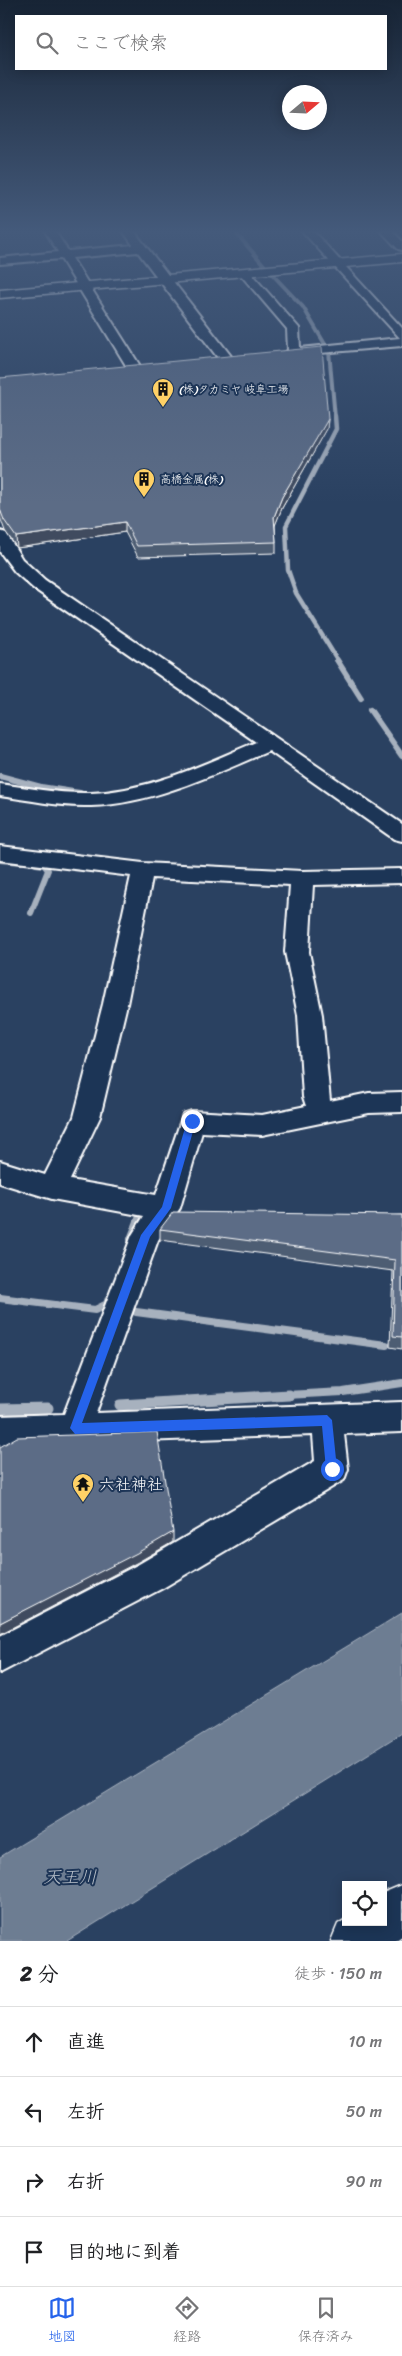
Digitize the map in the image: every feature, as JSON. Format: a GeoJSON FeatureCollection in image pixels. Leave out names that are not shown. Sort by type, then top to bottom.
{"type":"FeatureCollection","features":[{"type":"Feature","properties":{"kind":"main road"},"geometry":{"type":"LineString","coordinates":[[387,1919],[402,1908]]}},
{"type":"Feature","properties":{"kind":"main road"},"geometry":{"type":"LineString","coordinates":[[355,1941],[377,1926]]}},
{"type":"Feature","properties":{"kind":"street"},"geometry":{"type":"LineString","coordinates":[[107,322],[140,369],[117,371]]}},
{"type":"Feature","properties":{"kind":"street"},"geometry":{"type":"LineString","coordinates":[[200,322],[230,359],[208,361]]}},
{"type":"Feature","properties":{"kind":"street"},"geometry":{"type":"LineString","coordinates":[[287,322],[293,328],[294,352]]}},
{"type":"Feature","properties":{"kind":"street"},"geometry":{"type":"LineString","coordinates":[[390,322],[402,335]]}},
{"type":"Feature","properties":{"kind":"street"},"geometry":{"type":"LineString","coordinates":[[274,354],[402,342]]}},
{"type":"Feature","properties":{"kind":"street"},"geometry":{"type":"LineString","coordinates":[[0,536],[6,551],[20,568],[39,584],[402,834]]}},
{"type":"Feature","properties":{"kind":"street"},"geometry":{"type":"LineString","coordinates":[[0,790],[77,799],[105,798],[181,781],[271,743]]}},
{"type":"Feature","properties":{"kind":"street"},"geometry":{"type":"LineString","coordinates":[[0,853],[143,870],[302,878],[402,876]]}},
{"type":"Feature","properties":{"kind":"street"},"geometry":{"type":"LineString","coordinates":[[52,1188],[87,1117],[115,1004],[143,870]]}},
{"type":"Feature","properties":{"kind":"street"},"geometry":{"type":"LineString","coordinates":[[302,878],[297,952],[310,1015],[316,1097],[322,1112]]}},
{"type":"Feature","properties":{"kind":"street"},"geometry":{"type":"LineString","coordinates":[[75,1428],[146,1235],[166,1208],[192,1121],[262,1125],[369,1103],[402,1102]]}},
{"type":"Feature","properties":{"kind":"street"},"geometry":{"type":"LineString","coordinates":[[0,1172],[52,1188],[166,1208]]}},
{"type":"Feature","properties":{"kind":"street"},"geometry":{"type":"LineString","coordinates":[[0,1431],[402,1417]]}},
{"type":"Feature","properties":{"kind":"street"},"geometry":{"type":"LineString","coordinates":[[0,1654],[151,1576],[332,1469],[327,1420]]}},
{"type":"Feature","properties":{"kind":"water","name":"天王川"},"geometry":{"type":"Polygon","coordinates":[[[402,1613],[402,1733],[67,1941],[0,1941],[0,1857],[402,1613]]]}},
{"type":"Feature","properties":{"kind":"building"},"geometry":{"type":"Polygon","coordinates":[[[322,347],[328,419],[282,497],[274,517],[276,542],[137,546],[125,522],[16,537],[4,520],[0,509],[0,378],[322,347]]]}},
{"type":"Feature","properties":{"kind":"building"},"geometry":{"type":"Polygon","coordinates":[[[173,1212],[402,1215],[402,1337],[393,1336],[395,1260],[160,1229],[173,1212]]]}},
{"type":"Feature","properties":{"kind":"building","name":"六社神社"},"geometry":{"type":"Polygon","coordinates":[[[157,1432],[173,1532],[137,1553],[0,1623],[0,1447],[17,1437],[157,1432]]]}},
{"type":"Feature","properties":{"kind":"waterway"},"geometry":{"type":"LineString","coordinates":[[312,322],[329,351],[335,418]]}},
{"type":"Feature","properties":{"kind":"waterway"},"geometry":{"type":"LineString","coordinates":[[335,416],[336,429],[286,526],[288,570],[296,593],[338,661]]}},
{"type":"Feature","properties":{"kind":"waterway"},"geometry":{"type":"LineString","coordinates":[[337,660],[361,698]]}},
{"type":"Feature","properties":{"kind":"waterway"},"geometry":{"type":"LineString","coordinates":[[370,710],[402,756]]}},
{"type":"Feature","properties":{"kind":"waterway"},"geometry":{"type":"LineString","coordinates":[[0,776],[41,787],[80,793]]}},
{"type":"Feature","properties":{"kind":"waterway"},"geometry":{"type":"LineString","coordinates":[[0,860],[21,862]]}},
{"type":"Feature","properties":{"kind":"waterway"},"geometry":{"type":"LineString","coordinates":[[31,913],[48,870],[44,865],[36,864]]}},
{"type":"Feature","properties":{"kind":"waterway"},"geometry":{"type":"LineString","coordinates":[[131,1239],[141,1214]]}},
{"type":"Feature","properties":{"kind":"waterway"},"geometry":{"type":"LineString","coordinates":[[0,1298],[95,1310],[107,1304],[109,1298]]}},
{"type":"Feature","properties":{"kind":"waterway"},"geometry":{"type":"LineString","coordinates":[[136,1312],[386,1345]]}},
{"type":"Feature","properties":{"kind":"waterway"},"geometry":{"type":"LineString","coordinates":[[267,1396],[343,1392],[402,1383]]}},
{"type":"Feature","properties":{"kind":"waterway"},"geometry":{"type":"LineString","coordinates":[[120,1405],[289,1395]]}},
{"type":"Feature","properties":{"kind":"waterway"},"geometry":{"type":"LineString","coordinates":[[0,1409],[48,1408]]}},
{"type":"Feature","properties":{"kind":"place","name":"(株)タカミヤ 岐阜工場"},"geometry":{"type":"Point","coordinates":[163,408]}},
{"type":"Feature","properties":{"kind":"place","name":"高橋金属(株)"},"geometry":{"type":"Point","coordinates":[144,498]}},
{"type":"Feature","properties":{"kind":"place","name":"六社神社"},"geometry":{"type":"Point","coordinates":[83,1503]}},
{"type":"Feature","properties":{"kind":"route"},"geometry":{"type":"LineString","coordinates":[[192,1121],[166,1208],[146,1235],[75,1428],[327,1420],[332,1469]]}}]}
